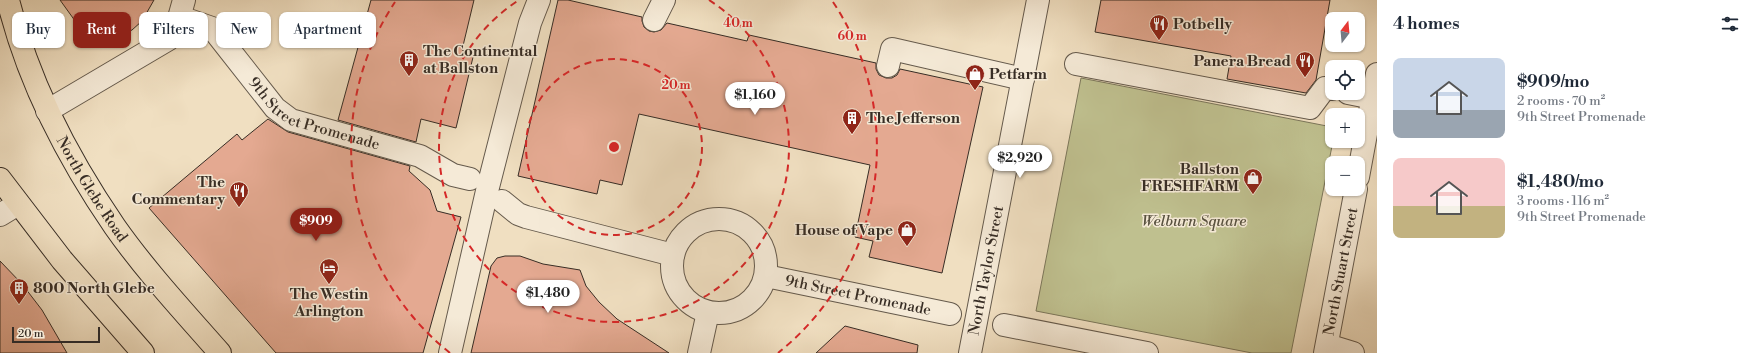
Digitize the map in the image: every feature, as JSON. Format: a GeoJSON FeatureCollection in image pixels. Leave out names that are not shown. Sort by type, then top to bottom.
{"type":"FeatureCollection","features":[{"type":"Feature","properties":{"kind":"main road","name":"North Glebe Road"},"geometry":{"type":"LineString","coordinates":[[8,0],[31,75],[47,111],[74,164],[116,228],[159,283],[220,353]]}},
{"type":"Feature","properties":{"kind":"main road"},"geometry":{"type":"LineString","coordinates":[[0,179],[9,209],[62,260],[143,353]]}},
{"type":"Feature","properties":{"kind":"street"},"geometry":{"type":"LineString","coordinates":[[450,353],[489,183],[530,23],[539,0]]}},
{"type":"Feature","properties":{"kind":"street"},"geometry":{"type":"LineString","coordinates":[[654,20],[664,0]]}},
{"type":"Feature","properties":{"kind":"street","name":"North Taylor Street"},"geometry":{"type":"LineString","coordinates":[[970,353],[1038,0]]}},
{"type":"Feature","properties":{"kind":"street"},"geometry":{"type":"LineString","coordinates":[[47,111],[169,39],[174,33],[182,8]]}},
{"type":"Feature","properties":{"kind":"street","name":"9th Street Promenade"},"geometry":{"type":"LineString","coordinates":[[182,8],[212,28],[275,108],[291,120],[420,156],[453,175],[470,179]]}},
{"type":"Feature","properties":{"kind":"street"},"geometry":{"type":"LineString","coordinates":[[890,58],[1023,79]]}},
{"type":"Feature","properties":{"kind":"street"},"geometry":{"type":"LineString","coordinates":[[1076,64],[1310,108],[1325,88]]}},
{"type":"Feature","properties":{"kind":"street"},"geometry":{"type":"LineString","coordinates":[[1362,156],[1377,74]]}},
{"type":"Feature","properties":{"kind":"street"},"geometry":{"type":"LineString","coordinates":[[1365,96],[1373,98]]}},
{"type":"Feature","properties":{"kind":"street","name":"North Stuart Street"},"geometry":{"type":"LineString","coordinates":[[1326,349],[1355,196]]}},
{"type":"Feature","properties":{"kind":"street"},"geometry":{"type":"LineString","coordinates":[[502,201],[518,214],[526,218],[673,256]]}},
{"type":"Feature","properties":{"kind":"street","name":"9th Street Promenade"},"geometry":{"type":"LineString","coordinates":[[712,219],[728,219],[741,224],[753,233],[762,246],[766,261],[766,276],[760,292],[748,304],[734,311],[718,313],[708,312],[692,304],[682,295],[675,283],[672,269],[673,256],[678,242],[687,231],[698,224],[712,219]]}},
{"type":"Feature","properties":{"kind":"street","name":"9th Street Promenade"},"geometry":{"type":"LineString","coordinates":[[766,276],[950,314]]}},
{"type":"Feature","properties":{"kind":"street"},"geometry":{"type":"LineString","coordinates":[[699,353],[708,312]]}},
{"type":"Feature","properties":{"kind":"street"},"geometry":{"type":"LineString","coordinates":[[1004,325],[1147,353]]}},
{"type":"Feature","properties":{"kind":"street"},"geometry":{"type":"LineString","coordinates":[[1326,349],[1353,353]]}},
{"type":"Feature","properties":{"kind":"green space","name":"Welburn Square"},"geometry":{"type":"Polygon","coordinates":[[[1081,78],[1325,126],[1325,148],[1332,148],[1330,156],[1325,156],[1325,181],[1291,353],[1252,353],[1036,311],[1081,78]]]}},
{"type":"Feature","properties":{"kind":"building"},"geometry":{"type":"Polygon","coordinates":[[[60,0],[154,0],[147,12],[139,12],[139,24],[131,30],[131,12],[73,12],[73,18],[60,0]]]}},
{"type":"Feature","properties":{"kind":"building","name":"The Continental at Ballston"},"geometry":{"type":"Polygon","coordinates":[[[371,0],[474,0],[462,50],[474,53],[456,128],[421,119],[416,142],[338,120],[358,48],[376,48],[376,12],[368,12],[371,0]]]}},
{"type":"Feature","properties":{"kind":"building","name":"The Jefferson"},"geometry":{"type":"Polygon","coordinates":[[[558,0],[568,0],[642,17],[644,27],[649,31],[654,32],[661,30],[667,23],[747,41],[749,35],[876,63],[876,69],[879,75],[886,78],[892,78],[897,75],[900,69],[983,87],[942,273],[869,257],[873,241],[855,237],[870,165],[639,114],[622,185],[600,180],[597,194],[518,176],[558,0]]]}},
{"type":"Feature","properties":{"kind":"building"},"geometry":{"type":"Polygon","coordinates":[[[1101,0],[1330,0],[1328,12],[1325,12],[1325,29],[1316,80],[1306,93],[1227,79],[1231,56],[1095,32],[1101,0]]]}},
{"type":"Feature","properties":{"kind":"building","name":"The Westin Arlington"},"geometry":{"type":"Polygon","coordinates":[[[268,119],[288,132],[410,166],[409,171],[430,190],[437,211],[461,217],[423,353],[276,353],[149,208],[237,134],[242,140],[268,119]]]}},
{"type":"Feature","properties":{"kind":"building"},"geometry":{"type":"Polygon","coordinates":[[[505,256],[520,256],[543,264],[580,270],[586,286],[599,302],[617,319],[669,353],[471,353],[491,266],[497,258],[505,256]]]}},
{"type":"Feature","properties":{"kind":"building","name":"800 North Glebe"},"geometry":{"type":"Polygon","coordinates":[[[0,261],[22,284],[42,310],[67,353],[0,353],[0,261]]]}},
{"type":"Feature","properties":{"kind":"building"},"geometry":{"type":"Polygon","coordinates":[[[845,326],[918,345],[917,353],[816,353],[845,326]]]}},
{"type":"Feature","properties":{"kind":"place","name":"Potbelly"},"geometry":{"type":"Point","coordinates":[1159,41]}},
{"type":"Feature","properties":{"kind":"place","name":"The Continental at Ballston"},"geometry":{"type":"Point","coordinates":[409,77]}},
{"type":"Feature","properties":{"kind":"place","name":"Panera Bread"},"geometry":{"type":"Point","coordinates":[1305,78]}},
{"type":"Feature","properties":{"kind":"place","name":"Petfarm"},"geometry":{"type":"Point","coordinates":[975,91]}},
{"type":"Feature","properties":{"kind":"place","name":"The Jefferson"},"geometry":{"type":"Point","coordinates":[852,135]}},
{"type":"Feature","properties":{"kind":"place","name":"Ballston FRESHFARM"},"geometry":{"type":"Point","coordinates":[1253,195]}},
{"type":"Feature","properties":{"kind":"place","name":"The Commentary"},"geometry":{"type":"Point","coordinates":[239,208]}},
{"type":"Feature","properties":{"kind":"place","name":"House of Vape"},"geometry":{"type":"Point","coordinates":[907,247]}},
{"type":"Feature","properties":{"kind":"place","name":"The Westin Arlington"},"geometry":{"type":"Point","coordinates":[329,285]}},
{"type":"Feature","properties":{"kind":"place","name":"800 North Glebe"},"geometry":{"type":"Point","coordinates":[19,305]}}]}
